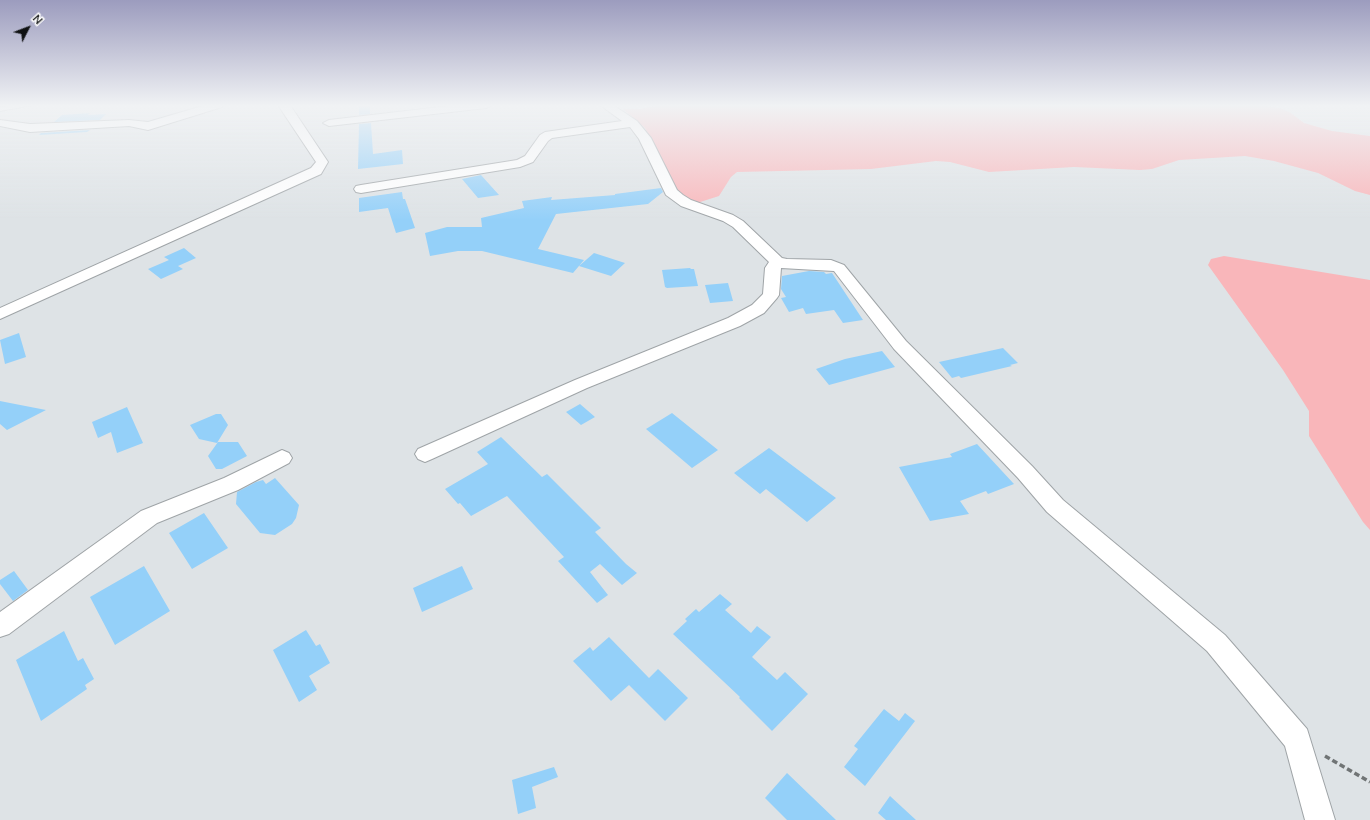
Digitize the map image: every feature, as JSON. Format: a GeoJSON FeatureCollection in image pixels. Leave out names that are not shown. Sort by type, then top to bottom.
{"type":"FeatureCollection","features":[{"type":"Feature","properties":{"kind":"street"},"geometry":{"type":"LineString","coordinates":[[0,314],[316,171],[322,162],[310,143]]}},
{"type":"Feature","properties":{"kind":"street"},"geometry":{"type":"LineString","coordinates":[[361,189],[520,163],[529,159],[540,143]]}},
{"type":"Feature","properties":{"kind":"street"},"geometry":{"type":"LineString","coordinates":[[648,143],[671,192],[686,203],[715,213],[738,224],[777,262],[785,264],[831,265],[839,268],[900,345],[1025,472],[1055,506],[1151,586],[1216,643],[1275,711],[1297,739],[1320,820]]}},
{"type":"Feature","properties":{"kind":"street"},"geometry":{"type":"LineString","coordinates":[[425,454],[581,384],[751,314],[771,295],[773,268],[777,262]]}},
{"type":"Feature","properties":{"kind":"street"},"geometry":{"type":"LineString","coordinates":[[0,626],[148,517],[231,484],[282,458]]}},
{"type":"Feature","properties":{"kind":"path"},"geometry":{"type":"LineString","coordinates":[[1322,754],[1370,782]]}},
{"type":"Feature","properties":{"kind":"shaded area"},"geometry":{"type":"Polygon","coordinates":[[[652,143],[1370,143],[1370,195],[1355,191],[1318,173],[1274,161],[1245,156],[1179,160],[1152,169],[1140,170],[1074,167],[989,172],[950,162],[936,161],[871,169],[737,172],[731,177],[719,196],[697,203],[684,196],[673,186],[652,143]]]}},
{"type":"Feature","properties":{"kind":"shaded area"},"geometry":{"type":"Polygon","coordinates":[[[1224,256],[1370,280],[1370,530],[1363,522],[1309,436],[1309,411],[1283,370],[1208,265],[1211,259],[1224,256]]]}},
{"type":"Feature","properties":{"kind":"building"},"geometry":{"type":"Polygon","coordinates":[[[359,143],[372,143],[373,154],[402,150],[403,164],[358,169],[359,143]]]}},
{"type":"Feature","properties":{"kind":"building"},"geometry":{"type":"Polygon","coordinates":[[[481,175],[499,195],[478,198],[462,179],[481,175]]]}},
{"type":"Feature","properties":{"kind":"building"},"geometry":{"type":"Polygon","coordinates":[[[661,188],[663,192],[648,204],[556,214],[538,249],[584,260],[573,273],[482,251],[458,251],[430,256],[425,233],[447,227],[482,227],[481,218],[524,208],[522,201],[552,197],[551,200],[615,195],[661,188]]]}},
{"type":"Feature","properties":{"kind":"building"},"geometry":{"type":"Polygon","coordinates":[[[402,192],[403,199],[405,199],[415,228],[396,233],[388,208],[359,212],[359,198],[402,192]]]}},
{"type":"Feature","properties":{"kind":"building"},"geometry":{"type":"Polygon","coordinates":[[[184,248],[196,258],[178,266],[183,269],[161,279],[148,269],[169,260],[164,257],[184,248]]]}},
{"type":"Feature","properties":{"kind":"building"},"geometry":{"type":"Polygon","coordinates":[[[594,253],[625,263],[611,276],[579,266],[594,253]]]}},
{"type":"Feature","properties":{"kind":"building"},"geometry":{"type":"Polygon","coordinates":[[[694,269],[698,286],[665,287],[662,270],[694,269]]]}},
{"type":"Feature","properties":{"kind":"building"},"geometry":{"type":"Polygon","coordinates":[[[809,271],[824,272],[826,274],[832,273],[863,320],[843,323],[834,310],[806,314],[803,308],[789,312],[781,298],[786,297],[781,289],[782,276],[809,271]]]}},
{"type":"Feature","properties":{"kind":"building"},"geometry":{"type":"Polygon","coordinates":[[[728,283],[733,301],[710,303],[705,285],[728,283]]]}},
{"type":"Feature","properties":{"kind":"building"},"geometry":{"type":"Polygon","coordinates":[[[19,333],[26,357],[5,364],[0,340],[19,333]]]}},
{"type":"Feature","properties":{"kind":"building"},"geometry":{"type":"Polygon","coordinates":[[[1003,348],[1018,363],[1010,365],[1012,366],[961,378],[959,376],[952,378],[939,362],[1003,348]]]}},
{"type":"Feature","properties":{"kind":"building"},"geometry":{"type":"Polygon","coordinates":[[[882,351],[895,367],[829,385],[816,369],[845,359],[882,351]]]}},
{"type":"Feature","properties":{"kind":"building"},"geometry":{"type":"Polygon","coordinates":[[[0,401],[46,410],[7,430],[0,424],[0,401]]]}},
{"type":"Feature","properties":{"kind":"building"},"geometry":{"type":"Polygon","coordinates":[[[580,404],[595,417],[581,425],[566,412],[580,404]]]}},
{"type":"Feature","properties":{"kind":"building"},"geometry":{"type":"Polygon","coordinates":[[[127,407],[143,443],[117,453],[111,432],[98,438],[92,422],[127,407]]]}},
{"type":"Feature","properties":{"kind":"building"},"geometry":{"type":"Polygon","coordinates":[[[672,413],[718,450],[692,468],[646,429],[672,413]]]}},
{"type":"Feature","properties":{"kind":"building"},"geometry":{"type":"Polygon","coordinates":[[[216,414],[221,414],[228,425],[217,443],[199,439],[190,425],[216,414]]]}},
{"type":"Feature","properties":{"kind":"building"},"geometry":{"type":"Polygon","coordinates":[[[501,437],[542,477],[547,474],[601,528],[595,532],[626,564],[637,573],[622,585],[600,564],[590,572],[608,595],[597,603],[558,561],[564,557],[507,496],[471,516],[460,503],[458,504],[445,489],[488,464],[477,452],[501,437]]]}},
{"type":"Feature","properties":{"kind":"building"},"geometry":{"type":"Polygon","coordinates":[[[218,442],[238,442],[247,456],[222,469],[216,469],[208,456],[218,442]]]}},
{"type":"Feature","properties":{"kind":"building"},"geometry":{"type":"Polygon","coordinates":[[[977,444],[1014,484],[988,494],[986,491],[960,501],[969,514],[930,521],[899,467],[952,457],[950,454],[977,444]]]}},
{"type":"Feature","properties":{"kind":"building"},"geometry":{"type":"Polygon","coordinates":[[[769,448],[836,498],[807,522],[766,489],[760,494],[734,473],[769,448]]]}},
{"type":"Feature","properties":{"kind":"building"},"geometry":{"type":"Polygon","coordinates":[[[275,478],[299,505],[296,518],[292,524],[275,535],[260,533],[236,504],[237,492],[256,482],[263,480],[266,484],[275,478]]]}},
{"type":"Feature","properties":{"kind":"building"},"geometry":{"type":"Polygon","coordinates":[[[204,513],[228,548],[192,569],[169,533],[204,513]]]}},
{"type":"Feature","properties":{"kind":"building"},"geometry":{"type":"Polygon","coordinates":[[[144,566],[170,611],[115,645],[90,597],[144,566]]]}},
{"type":"Feature","properties":{"kind":"building"},"geometry":{"type":"Polygon","coordinates":[[[462,566],[473,589],[422,612],[413,588],[462,566]]]}},
{"type":"Feature","properties":{"kind":"building"},"geometry":{"type":"Polygon","coordinates":[[[14,571],[28,590],[13,601],[0,584],[0,580],[14,571]]]}},
{"type":"Feature","properties":{"kind":"building"},"geometry":{"type":"Polygon","coordinates":[[[720,594],[732,604],[725,610],[751,633],[757,626],[771,637],[752,657],[777,680],[785,672],[808,694],[772,731],[739,698],[740,697],[673,634],[687,621],[685,619],[696,609],[699,612],[720,594]]]}},
{"type":"Feature","properties":{"kind":"building"},"geometry":{"type":"Polygon","coordinates":[[[306,630],[316,646],[320,644],[330,663],[309,676],[317,690],[299,702],[273,650],[306,630]]]}},
{"type":"Feature","properties":{"kind":"building"},"geometry":{"type":"Polygon","coordinates":[[[64,631],[78,661],[83,658],[94,679],[85,685],[87,689],[41,721],[16,660],[64,631]]]}},
{"type":"Feature","properties":{"kind":"building"},"geometry":{"type":"Polygon","coordinates":[[[609,637],[649,678],[658,669],[688,698],[665,721],[629,685],[611,701],[573,661],[590,647],[593,651],[609,637]]]}},
{"type":"Feature","properties":{"kind":"building"},"geometry":{"type":"Polygon","coordinates":[[[884,709],[899,721],[905,713],[915,721],[865,786],[844,767],[858,749],[854,746],[884,709]]]}},
{"type":"Feature","properties":{"kind":"building"},"geometry":{"type":"Polygon","coordinates":[[[554,767],[558,777],[532,787],[536,808],[518,814],[512,780],[554,767]]]}},
{"type":"Feature","properties":{"kind":"building"},"geometry":{"type":"Polygon","coordinates":[[[787,773],[836,820],[787,820],[765,798],[787,773]]]}},
{"type":"Feature","properties":{"kind":"building"},"geometry":{"type":"Polygon","coordinates":[[[890,796],[916,820],[886,820],[878,813],[890,796]]]}}]}
